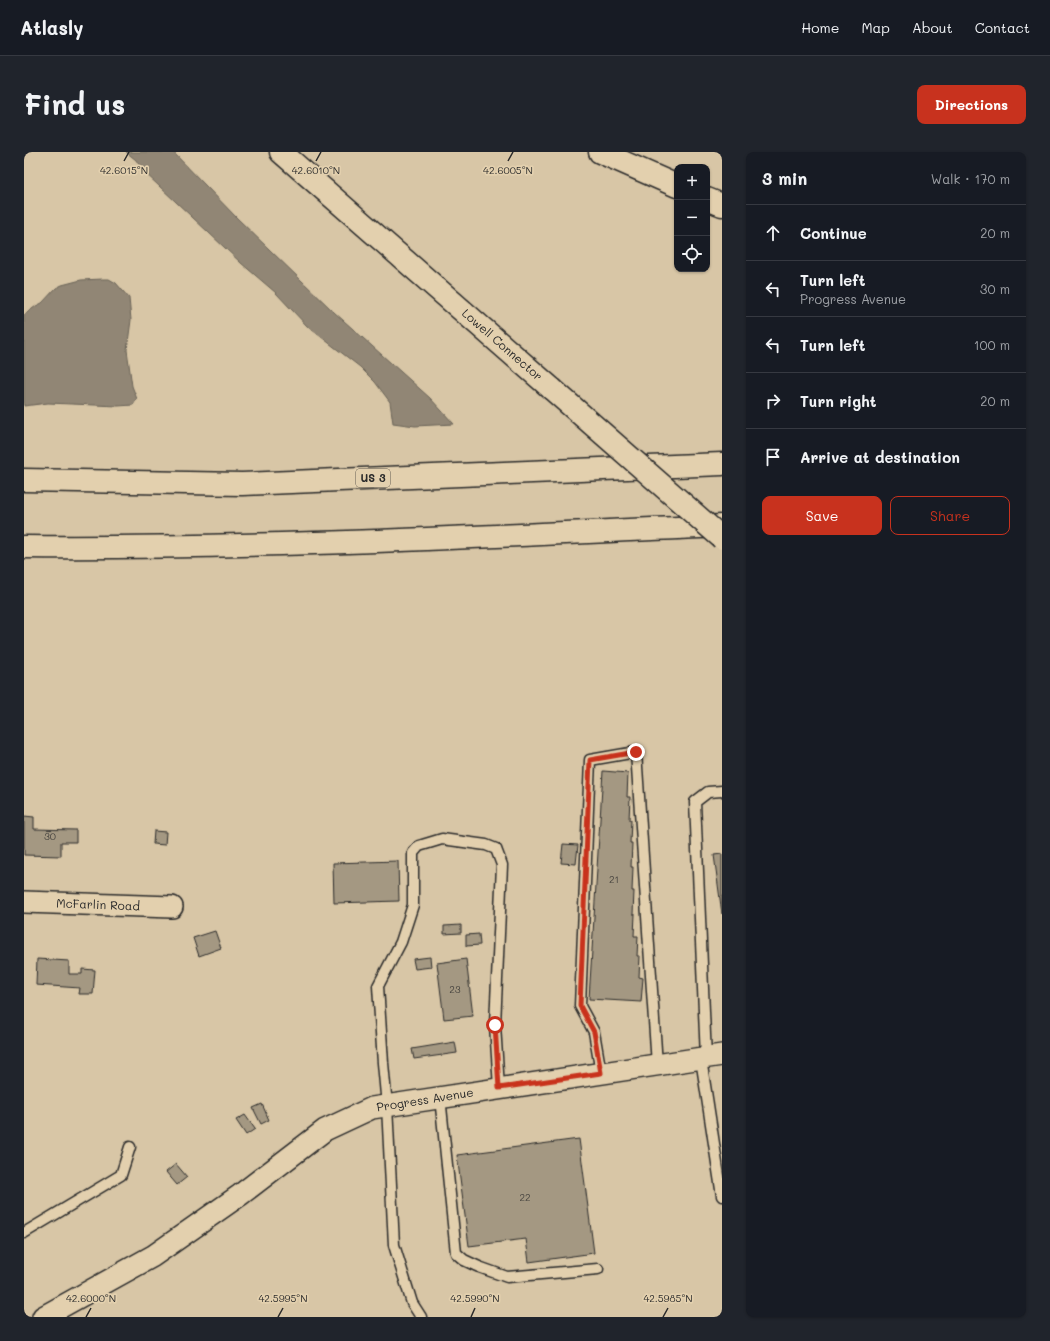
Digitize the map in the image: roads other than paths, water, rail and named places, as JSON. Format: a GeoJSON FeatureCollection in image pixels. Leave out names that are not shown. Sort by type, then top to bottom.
{"type":"FeatureCollection","features":[{"type":"Feature","properties":{"kind":"highway","name":"Lowell Connector"},"geometry":{"type":"LineString","coordinates":[[281,152],[722,538]]}},
{"type":"Feature","properties":{"kind":"highway"},"geometry":{"type":"LineString","coordinates":[[600,152],[674,185]]}},
{"type":"Feature","properties":{"kind":"highway"},"geometry":{"type":"LineString","coordinates":[[709,200],[722,206]]}},
{"type":"Feature","properties":{"kind":"highway","name":"US 3"},"geometry":{"type":"LineString","coordinates":[[24,480],[242,484],[722,464]]}},
{"type":"Feature","properties":{"kind":"highway"},"geometry":{"type":"LineString","coordinates":[[24,547],[158,547],[306,543],[722,526]]}},
{"type":"Feature","properties":{"kind":"street","name":"McFarlin Road"},"geometry":{"type":"LineString","coordinates":[[24,902],[172,906]]}},
{"type":"Feature","properties":{"kind":"street","name":"Progress Avenue"},"geometry":{"type":"LineString","coordinates":[[43,1317],[153,1256],[240,1195],[325,1130],[372,1108],[710,1057]]}},
{"type":"Feature","properties":{"kind":"lane"},"geometry":{"type":"LineString","coordinates":[[601,1073],[594,1032],[580,1006],[590,760],[636,752],[657,1065]]}},
{"type":"Feature","properties":{"kind":"lane"},"geometry":{"type":"LineString","coordinates":[[722,791],[708,792],[695,802],[710,1057],[722,1196]]}},
{"type":"Feature","properties":{"kind":"lane"},"geometry":{"type":"LineString","coordinates":[[421,1317],[412,1303],[394,1245],[387,1106],[382,1063],[378,986],[401,942],[413,905],[414,853],[419,846],[442,839],[486,844],[496,849],[502,866],[495,1025],[499,1088]]}},
{"type":"Feature","properties":{"kind":"lane"},"geometry":{"type":"LineString","coordinates":[[440,1097],[456,1253],[464,1260],[479,1268],[507,1277],[598,1269]]}},
{"type":"Feature","properties":{"kind":"lane"},"geometry":{"type":"LineString","coordinates":[[24,1233],[121,1175],[130,1147]]}}]}
